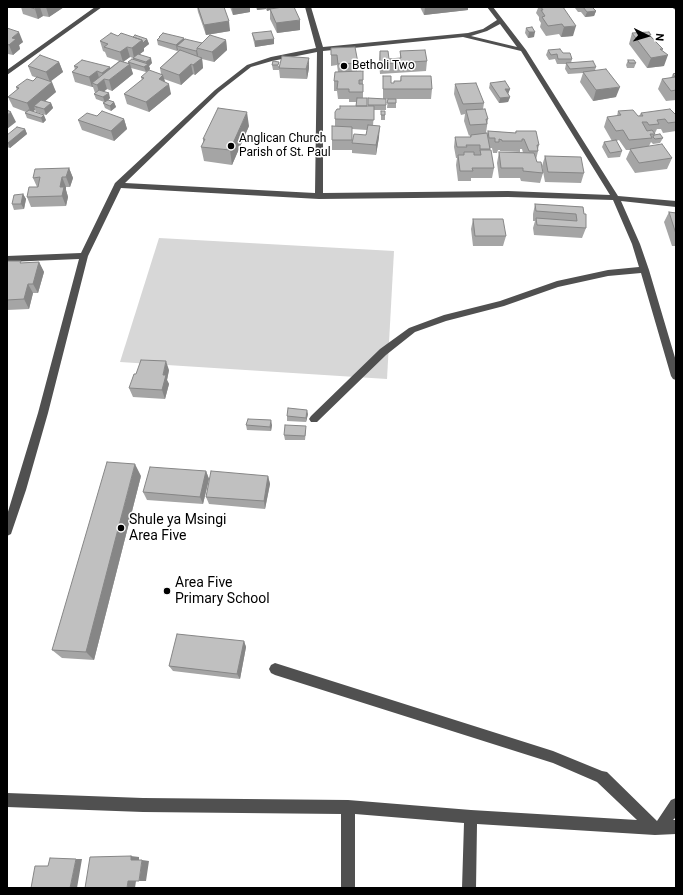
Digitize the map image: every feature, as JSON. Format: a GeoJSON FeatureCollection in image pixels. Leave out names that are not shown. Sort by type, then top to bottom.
{"type":"FeatureCollection","features":[{"type":"Feature","properties":{"kind":"street"},"geometry":{"type":"LineString","coordinates":[[7,73],[99,7]]}},
{"type":"Feature","properties":{"kind":"street"},"geometry":{"type":"LineString","coordinates":[[308,7],[320,49],[319,196]]}},
{"type":"Feature","properties":{"kind":"street"},"geometry":{"type":"LineString","coordinates":[[490,7],[523,50],[616,198],[636,244],[676,376]]}},
{"type":"Feature","properties":{"kind":"street"},"geometry":{"type":"LineString","coordinates":[[7,531],[21,490],[43,413],[84,256],[118,185],[217,91],[249,66],[271,59],[320,49],[462,36],[485,30],[500,20]]}},
{"type":"Feature","properties":{"kind":"street"},"geometry":{"type":"LineString","coordinates":[[462,36],[523,50]]}},
{"type":"Feature","properties":{"kind":"street"},"geometry":{"type":"LineString","coordinates":[[118,185],[319,196],[508,194],[616,198],[676,204]]}},
{"type":"Feature","properties":{"kind":"street"},"geometry":{"type":"LineString","coordinates":[[7,259],[84,256]]}},
{"type":"Feature","properties":{"kind":"street"},"geometry":{"type":"LineString","coordinates":[[314,419],[384,352],[412,330],[444,318],[501,304],[564,282],[608,273],[644,270]]}},
{"type":"Feature","properties":{"kind":"street"},"geometry":{"type":"LineString","coordinates":[[275,669],[553,757],[602,777],[658,828]]}},
{"type":"Feature","properties":{"kind":"street"},"geometry":{"type":"LineString","coordinates":[[7,800],[143,805],[348,807],[471,817],[658,828],[676,827]]}},
{"type":"Feature","properties":{"kind":"street"},"geometry":{"type":"LineString","coordinates":[[658,828],[676,805]]}},
{"type":"Feature","properties":{"kind":"street"},"geometry":{"type":"LineString","coordinates":[[348,807],[348,888]]}},
{"type":"Feature","properties":{"kind":"street"},"geometry":{"type":"LineString","coordinates":[[469,888],[471,817]]}},
{"type":"Feature","properties":{"kind":"shaded area"},"geometry":{"type":"Polygon","coordinates":[[[159,238],[394,251],[387,379],[120,362],[159,238]]]}},
{"type":"Feature","properties":{"kind":"building"},"geometry":{"type":"Polygon","coordinates":[[[198,7],[224,7],[229,21],[204,25],[198,7]]]}},
{"type":"Feature","properties":{"kind":"building"},"geometry":{"type":"Polygon","coordinates":[[[294,7],[300,20],[276,23],[270,9],[294,7]]]}},
{"type":"Feature","properties":{"kind":"building"},"geometry":{"type":"Polygon","coordinates":[[[541,7],[563,7],[576,26],[564,27],[562,24],[548,26],[542,17],[545,16],[541,10],[543,10],[541,7]]]}},
{"type":"Feature","properties":{"kind":"building"},"geometry":{"type":"Polygon","coordinates":[[[583,7],[592,7],[596,11],[587,12],[583,7]]]}},
{"type":"Feature","properties":{"kind":"building"},"geometry":{"type":"Polygon","coordinates":[[[532,27],[535,32],[529,32],[526,28],[532,27]]]}},
{"type":"Feature","properties":{"kind":"building"},"geometry":{"type":"Polygon","coordinates":[[[7,28],[19,32],[12,38],[16,39],[9,45],[7,44],[7,28]]]}},
{"type":"Feature","properties":{"kind":"building"},"geometry":{"type":"Polygon","coordinates":[[[271,31],[274,39],[255,41],[252,33],[271,31]]]}},
{"type":"Feature","properties":{"kind":"building"},"geometry":{"type":"Polygon","coordinates":[[[649,32],[651,35],[649,35],[663,49],[660,49],[668,55],[651,58],[632,33],[649,32]]]}},
{"type":"Feature","properties":{"kind":"building"},"geometry":{"type":"Polygon","coordinates":[[[111,33],[118,36],[121,33],[142,40],[132,48],[127,47],[120,52],[104,47],[108,44],[100,41],[111,33]]]}},
{"type":"Feature","properties":{"kind":"building"},"geometry":{"type":"Polygon","coordinates":[[[163,33],[184,38],[176,45],[157,40],[163,33]]]}},
{"type":"Feature","properties":{"kind":"building"},"geometry":{"type":"Polygon","coordinates":[[[135,35],[147,39],[143,43],[142,40],[133,37],[135,35]]]}},
{"type":"Feature","properties":{"kind":"building"},"geometry":{"type":"Polygon","coordinates":[[[210,35],[226,40],[212,52],[197,48],[210,35]]]}},
{"type":"Feature","properties":{"kind":"building"},"geometry":{"type":"Polygon","coordinates":[[[185,39],[202,43],[196,51],[177,46],[185,39]]]}},
{"type":"Feature","properties":{"kind":"building"},"geometry":{"type":"Polygon","coordinates":[[[355,47],[358,63],[338,64],[337,55],[331,55],[331,48],[355,47]]]}},
{"type":"Feature","properties":{"kind":"building"},"geometry":{"type":"Polygon","coordinates":[[[560,49],[563,53],[570,53],[572,59],[558,59],[557,54],[551,55],[548,50],[560,49]]]}},
{"type":"Feature","properties":{"kind":"building"},"geometry":{"type":"Polygon","coordinates":[[[180,50],[202,58],[193,65],[191,64],[179,75],[160,68],[180,50]]]}},
{"type":"Feature","properties":{"kind":"building"},"geometry":{"type":"Polygon","coordinates":[[[425,50],[427,61],[380,64],[380,51],[388,51],[389,59],[401,58],[400,51],[425,50]]]}},
{"type":"Feature","properties":{"kind":"building"},"geometry":{"type":"Polygon","coordinates":[[[138,54],[151,58],[146,62],[133,58],[138,54]]]}},
{"type":"Feature","properties":{"kind":"building"},"geometry":{"type":"Polygon","coordinates":[[[40,55],[59,62],[46,72],[28,66],[40,55]]]}},
{"type":"Feature","properties":{"kind":"building"},"geometry":{"type":"Polygon","coordinates":[[[282,56],[309,58],[306,69],[279,68],[282,56]]]}},
{"type":"Feature","properties":{"kind":"building"},"geometry":{"type":"Polygon","coordinates":[[[132,59],[148,64],[144,67],[128,62],[132,59]]]}},
{"type":"Feature","properties":{"kind":"building"},"geometry":{"type":"Polygon","coordinates":[[[82,60],[110,67],[102,73],[97,71],[89,77],[72,72],[78,67],[74,66],[82,60]]]}},
{"type":"Feature","properties":{"kind":"building"},"geometry":{"type":"Polygon","coordinates":[[[628,60],[634,60],[636,63],[629,63],[628,60]]]}},
{"type":"Feature","properties":{"kind":"building"},"geometry":{"type":"Polygon","coordinates":[[[120,61],[130,64],[109,80],[104,79],[97,85],[92,83],[120,61]]]}},
{"type":"Feature","properties":{"kind":"building"},"geometry":{"type":"Polygon","coordinates":[[[273,61],[279,62],[278,65],[272,65],[273,61]]]}},
{"type":"Feature","properties":{"kind":"building"},"geometry":{"type":"Polygon","coordinates":[[[593,61],[596,67],[570,69],[566,63],[593,61]]]}},
{"type":"Feature","properties":{"kind":"building"},"geometry":{"type":"Polygon","coordinates":[[[606,69],[620,87],[596,90],[583,72],[606,69]]]}},
{"type":"Feature","properties":{"kind":"building"},"geometry":{"type":"Polygon","coordinates":[[[149,70],[163,75],[159,79],[169,84],[146,102],[124,94],[144,78],[141,77],[149,70]]]}},
{"type":"Feature","properties":{"kind":"building"},"geometry":{"type":"Polygon","coordinates":[[[363,71],[363,80],[359,80],[359,84],[363,84],[363,92],[349,92],[349,89],[337,89],[338,81],[334,81],[335,72],[363,71]]]}},
{"type":"Feature","properties":{"kind":"building"},"geometry":{"type":"Polygon","coordinates":[[[676,73],[676,90],[671,91],[662,79],[675,77],[673,74],[676,73]]]}},
{"type":"Feature","properties":{"kind":"building"},"geometry":{"type":"Polygon","coordinates":[[[383,76],[391,76],[391,83],[394,83],[394,81],[401,81],[401,76],[431,76],[432,89],[383,89],[383,76]]]}},
{"type":"Feature","properties":{"kind":"building"},"geometry":{"type":"Polygon","coordinates":[[[37,77],[52,82],[27,103],[8,97],[19,88],[16,87],[27,79],[33,81],[37,77]]]}},
{"type":"Feature","properties":{"kind":"building"},"geometry":{"type":"Polygon","coordinates":[[[505,81],[510,89],[505,89],[510,97],[500,98],[490,83],[505,81]]]}},
{"type":"Feature","properties":{"kind":"building"},"geometry":{"type":"Polygon","coordinates":[[[476,83],[484,103],[463,104],[455,84],[476,83]]]}},
{"type":"Feature","properties":{"kind":"building"},"geometry":{"type":"Polygon","coordinates":[[[99,90],[109,93],[103,97],[94,94],[99,90]]]}},
{"type":"Feature","properties":{"kind":"building"},"geometry":{"type":"Polygon","coordinates":[[[357,98],[367,98],[367,106],[356,106],[357,98]]]}},
{"type":"Feature","properties":{"kind":"building"},"geometry":{"type":"Polygon","coordinates":[[[368,98],[386,99],[386,105],[368,105],[368,98]]]}},
{"type":"Feature","properties":{"kind":"building"},"geometry":{"type":"Polygon","coordinates":[[[388,99],[396,99],[396,103],[387,103],[388,99]]]}},
{"type":"Feature","properties":{"kind":"building"},"geometry":{"type":"Polygon","coordinates":[[[41,100],[51,103],[44,109],[34,106],[41,100]]]}},
{"type":"Feature","properties":{"kind":"building"},"geometry":{"type":"Polygon","coordinates":[[[108,100],[114,102],[110,106],[103,103],[108,100]]]}},
{"type":"Feature","properties":{"kind":"building"},"geometry":{"type":"Polygon","coordinates":[[[340,106],[374,106],[374,120],[335,119],[335,112],[337,109],[340,109],[340,106]]]}},
{"type":"Feature","properties":{"kind":"building"},"geometry":{"type":"Polygon","coordinates":[[[218,108],[247,112],[230,150],[201,147],[205,139],[203,139],[218,108]]]}},
{"type":"Feature","properties":{"kind":"building"},"geometry":{"type":"Polygon","coordinates":[[[485,109],[488,119],[486,119],[487,124],[470,125],[466,110],[485,109]]]}},
{"type":"Feature","properties":{"kind":"building"},"geometry":{"type":"Polygon","coordinates":[[[670,109],[676,115],[676,122],[668,123],[665,119],[657,120],[659,124],[649,125],[647,122],[642,122],[647,131],[652,130],[655,134],[650,134],[652,138],[629,140],[623,130],[616,131],[607,117],[621,115],[618,111],[633,110],[638,116],[643,116],[641,113],[670,109]]]}},
{"type":"Feature","properties":{"kind":"building"},"geometry":{"type":"Polygon","coordinates":[[[29,110],[44,115],[41,118],[25,113],[29,110]]]}},
{"type":"Feature","properties":{"kind":"building"},"geometry":{"type":"Polygon","coordinates":[[[102,111],[124,119],[111,131],[78,120],[87,113],[97,116],[102,111]]]}},
{"type":"Feature","properties":{"kind":"building"},"geometry":{"type":"Polygon","coordinates":[[[381,111],[385,111],[385,115],[381,115],[381,111]]]}},
{"type":"Feature","properties":{"kind":"building"},"geometry":{"type":"Polygon","coordinates":[[[368,125],[380,126],[376,145],[352,143],[354,134],[366,135],[368,125]]]}},
{"type":"Feature","properties":{"kind":"building"},"geometry":{"type":"Polygon","coordinates":[[[332,126],[352,127],[352,140],[332,140],[332,126]]]}},
{"type":"Feature","properties":{"kind":"building"},"geometry":{"type":"Polygon","coordinates":[[[17,127],[25,129],[7,143],[7,135],[17,127]]]}},
{"type":"Feature","properties":{"kind":"building"},"geometry":{"type":"Polygon","coordinates":[[[488,131],[516,133],[516,131],[536,131],[539,145],[537,145],[538,151],[529,151],[524,139],[522,139],[522,141],[502,141],[499,139],[499,142],[495,142],[495,138],[489,138],[488,131]]]}},
{"type":"Feature","properties":{"kind":"building"},"geometry":{"type":"Polygon","coordinates":[[[487,133],[490,149],[480,149],[480,145],[466,145],[467,147],[457,147],[455,137],[471,137],[471,135],[487,133]]]}},
{"type":"Feature","properties":{"kind":"building"},"geometry":{"type":"Polygon","coordinates":[[[660,134],[663,138],[655,139],[653,137],[654,135],[660,134]]]}},
{"type":"Feature","properties":{"kind":"building"},"geometry":{"type":"Polygon","coordinates":[[[616,140],[622,151],[610,153],[604,142],[616,140]]]}},
{"type":"Feature","properties":{"kind":"building"},"geometry":{"type":"Polygon","coordinates":[[[662,144],[672,158],[639,163],[630,149],[662,144]]]}},
{"type":"Feature","properties":{"kind":"building"},"geometry":{"type":"Polygon","coordinates":[[[480,150],[491,150],[494,168],[472,168],[473,171],[460,171],[458,155],[464,155],[464,152],[474,152],[474,155],[481,155],[480,150]]]}},
{"type":"Feature","properties":{"kind":"building"},"geometry":{"type":"Polygon","coordinates":[[[499,152],[534,153],[537,162],[541,162],[543,173],[523,171],[523,168],[501,168],[499,152]]]}},
{"type":"Feature","properties":{"kind":"building"},"geometry":{"type":"Polygon","coordinates":[[[545,156],[581,157],[584,173],[548,172],[545,156]]]}},
{"type":"Feature","properties":{"kind":"building"},"geometry":{"type":"Polygon","coordinates":[[[69,168],[66,177],[62,177],[60,187],[64,187],[62,196],[27,197],[29,187],[38,187],[40,177],[33,178],[35,169],[69,168]]]}},
{"type":"Feature","properties":{"kind":"building"},"geometry":{"type":"Polygon","coordinates":[[[23,194],[21,204],[12,204],[14,195],[23,194]]]}},
{"type":"Feature","properties":{"kind":"building"},"geometry":{"type":"Polygon","coordinates":[[[535,204],[583,207],[584,214],[586,214],[586,228],[537,225],[536,218],[577,221],[576,214],[536,211],[535,204]]]}},
{"type":"Feature","properties":{"kind":"building"},"geometry":{"type":"Polygon","coordinates":[[[669,212],[676,213],[676,234],[669,212]]]}},
{"type":"Feature","properties":{"kind":"building"},"geometry":{"type":"Polygon","coordinates":[[[473,219],[503,219],[506,236],[475,236],[473,219]]]}},
{"type":"Feature","properties":{"kind":"building"},"geometry":{"type":"Polygon","coordinates":[[[7,261],[21,261],[20,263],[39,262],[33,284],[28,284],[24,299],[7,300],[7,261]]]}},
{"type":"Feature","properties":{"kind":"building"},"geometry":{"type":"Polygon","coordinates":[[[141,360],[166,361],[163,375],[166,375],[162,390],[129,388],[141,360]]]}},
{"type":"Feature","properties":{"kind":"building"},"geometry":{"type":"Polygon","coordinates":[[[288,408],[307,410],[306,418],[287,416],[288,408]]]}},
{"type":"Feature","properties":{"kind":"building"},"geometry":{"type":"Polygon","coordinates":[[[248,419],[271,420],[270,427],[246,425],[248,419]]]}},
{"type":"Feature","properties":{"kind":"building"},"geometry":{"type":"Polygon","coordinates":[[[285,425],[306,426],[305,436],[284,435],[285,425]]]}},
{"type":"Feature","properties":{"kind":"building"},"geometry":{"type":"Polygon","coordinates":[[[107,462],[135,464],[86,652],[52,650],[107,462]]]}},
{"type":"Feature","properties":{"kind":"building"},"geometry":{"type":"Polygon","coordinates":[[[150,467],[206,471],[200,497],[143,492],[150,467]]]}},
{"type":"Feature","properties":{"kind":"building"},"geometry":{"type":"Polygon","coordinates":[[[211,471],[268,476],[264,501],[206,497],[211,471]]]}},
{"type":"Feature","properties":{"kind":"building"},"geometry":{"type":"Polygon","coordinates":[[[177,634],[244,641],[237,674],[169,666],[177,634]]]}},
{"type":"Feature","properties":{"kind":"building"},"geometry":{"type":"Polygon","coordinates":[[[131,856],[131,860],[142,860],[139,881],[128,881],[127,888],[85,888],[90,857],[131,856]]]}},
{"type":"Feature","properties":{"kind":"building"},"geometry":{"type":"Polygon","coordinates":[[[50,858],[76,859],[70,888],[31,888],[35,866],[48,866],[50,858]]]}},
{"type":"Feature","properties":{"kind":"place","name":"Betholi Two"},"geometry":{"type":"Point","coordinates":[344,66]}},
{"type":"Feature","properties":{"kind":"place","name":"Anglican Church Parish of St. Paul"},"geometry":{"type":"Point","coordinates":[231,146]}},
{"type":"Feature","properties":{"kind":"place","name":"Shule ya Msingi Area Five"},"geometry":{"type":"Point","coordinates":[121,528]}},
{"type":"Feature","properties":{"kind":"place","name":"Area Five Primary School"},"geometry":{"type":"Point","coordinates":[167,591]}}]}
